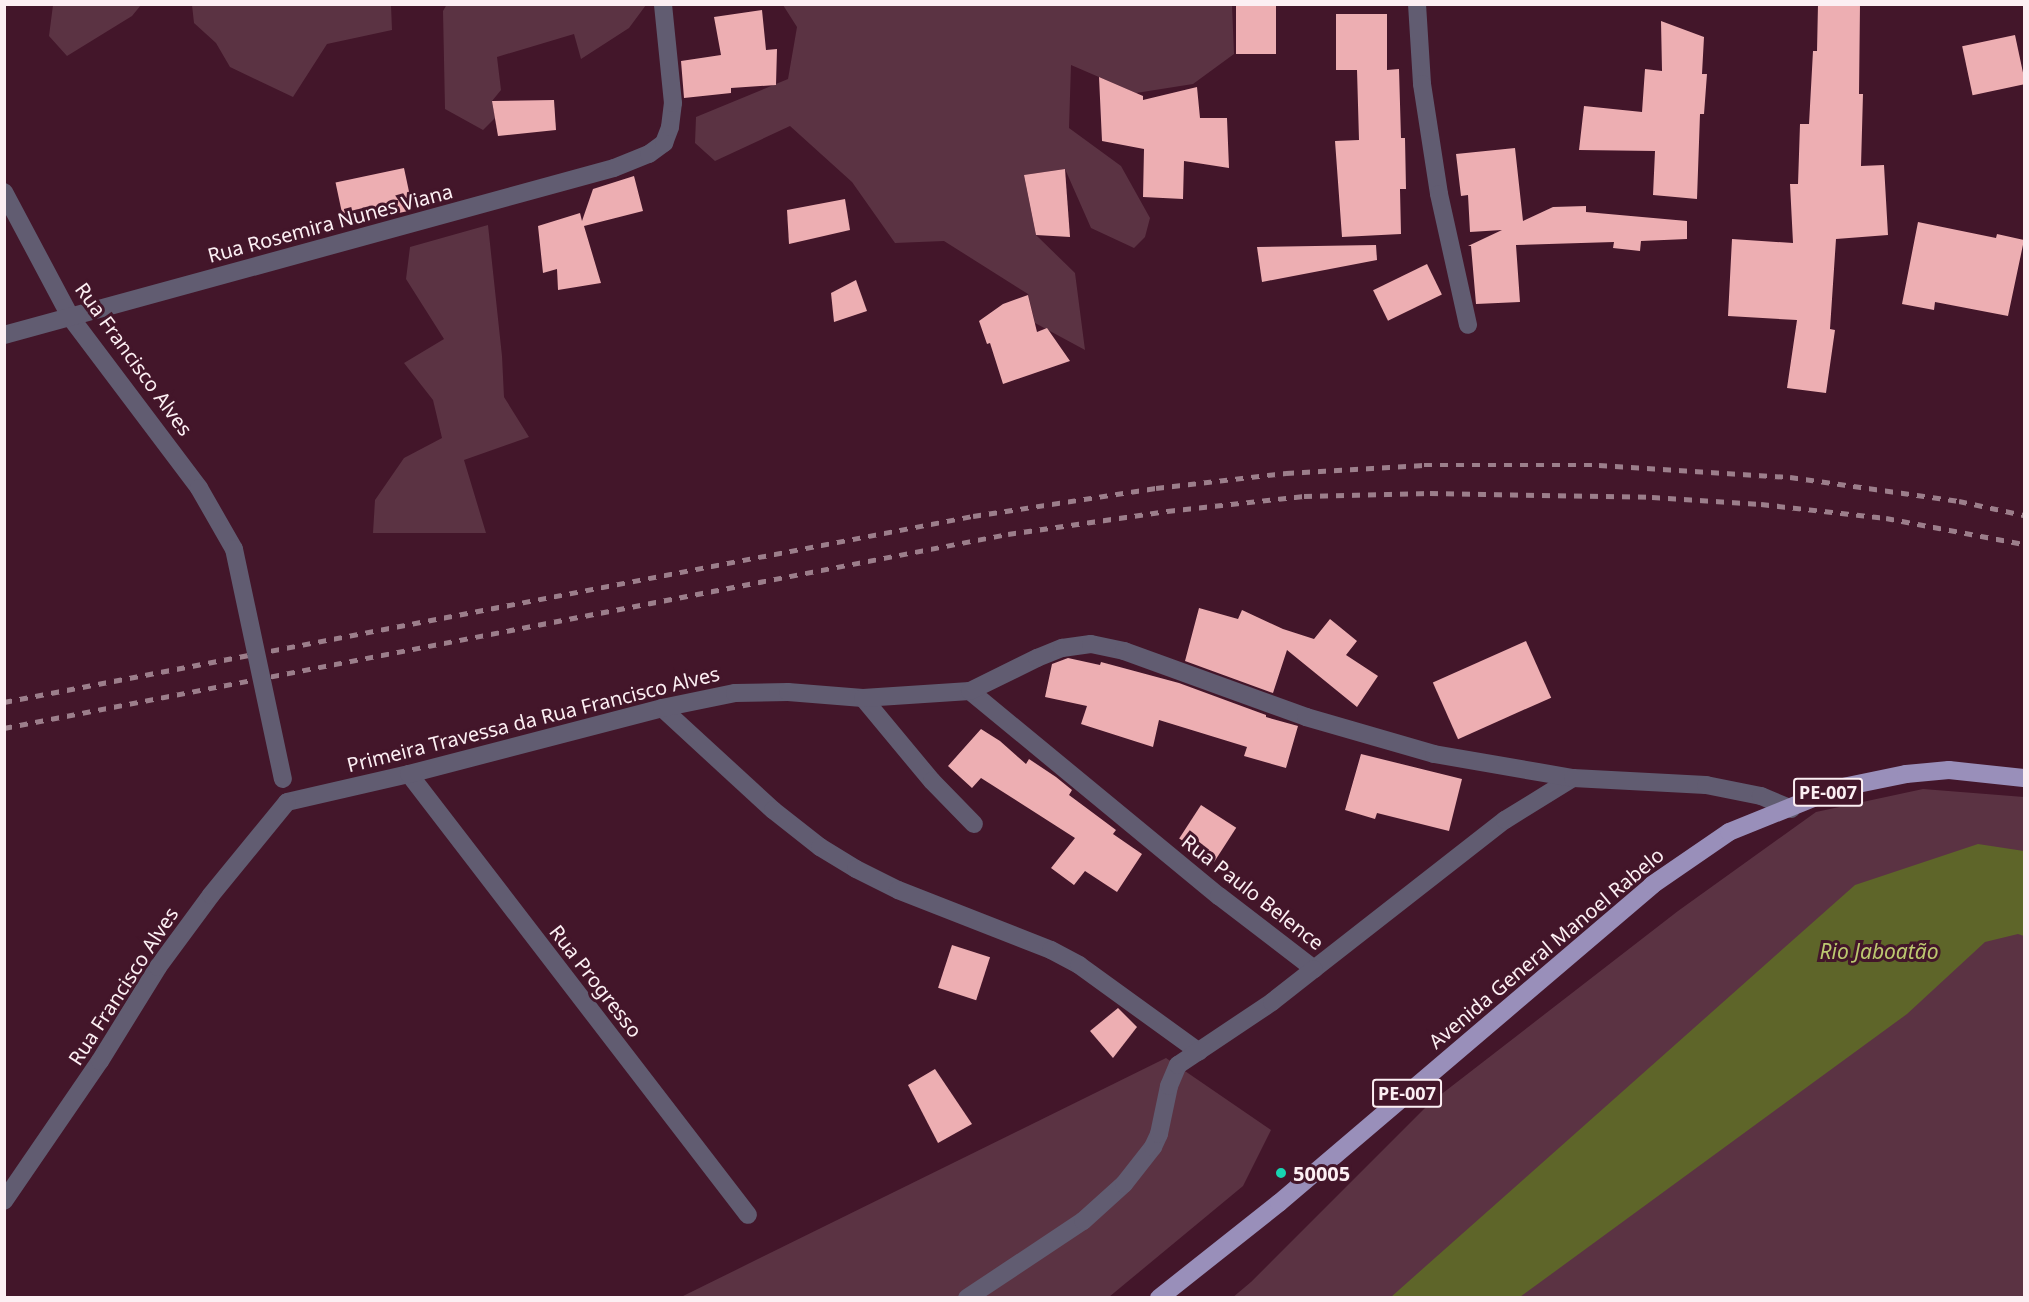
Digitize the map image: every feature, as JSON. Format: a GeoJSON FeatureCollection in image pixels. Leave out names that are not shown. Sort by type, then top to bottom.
{"type":"FeatureCollection","features":[{"type":"Feature","properties":{"kind":"main road","name":"Avenida General Manoel Rabelo"},"geometry":{"type":"LineString","coordinates":[[1160,1298],[1279,1203],[1652,885],[1729,832],[1791,809],[1838,788],[1906,774],[1949,770],[2025,778]]}},
{"type":"Feature","properties":{"kind":"street","name":"Rua Rosemira Nunes Viana"},"geometry":{"type":"LineString","coordinates":[[4,335],[614,168],[649,154],[664,143],[670,127],[673,103],[663,4]]}},
{"type":"Feature","properties":{"kind":"street"},"geometry":{"type":"LineString","coordinates":[[1417,4],[1423,95],[1439,194],[1468,325]]}},
{"type":"Feature","properties":{"kind":"street","name":"Rua Francisco Alves"},"geometry":{"type":"LineString","coordinates":[[4,192],[71,318],[199,488],[234,549],[287,802],[211,895],[159,967],[100,1061],[4,1201]]}},
{"type":"Feature","properties":{"kind":"street","name":"Primeira Travessa da Rua Francisco Alves"},"geometry":{"type":"LineString","coordinates":[[287,802],[408,774],[662,708],[735,693],[788,692],[863,698],[970,691],[1062,648],[1091,644],[1106,646],[1305,717],[1377,740],[1444,756],[1573,778]]}},
{"type":"Feature","properties":{"kind":"street","name":"Rua Paulo Belence"},"geometry":{"type":"LineString","coordinates":[[970,691],[1219,896],[1314,969],[1505,820],[1573,778]]}},
{"type":"Feature","properties":{"kind":"street"},"geometry":{"type":"LineString","coordinates":[[863,698],[933,781],[974,824]]}},
{"type":"Feature","properties":{"kind":"street"},"geometry":{"type":"LineString","coordinates":[[662,708],[773,810],[820,847],[856,869],[898,890],[1016,934],[1061,955],[1079,965],[1199,1052]]}},
{"type":"Feature","properties":{"kind":"street","name":"Rua Progresso"},"geometry":{"type":"LineString","coordinates":[[408,774],[748,1215]]}},
{"type":"Feature","properties":{"kind":"street"},"geometry":{"type":"LineString","coordinates":[[1573,778],[1706,785],[1761,796],[1791,809]]}},
{"type":"Feature","properties":{"kind":"street"},"geometry":{"type":"LineString","coordinates":[[967,1298],[1083,1221],[1124,1184],[1153,1147],[1159,1134],[1172,1074],[1178,1065],[1314,969]]}},
{"type":"Feature","properties":{"kind":"shaded area"},"geometry":{"type":"Polygon","coordinates":[[[53,4],[141,5],[132,16],[67,56],[49,36],[53,4]]]}},
{"type":"Feature","properties":{"kind":"shaded area"},"geometry":{"type":"Polygon","coordinates":[[[447,4],[646,5],[629,28],[581,59],[574,34],[497,57],[501,90],[492,101],[495,118],[483,130],[445,109],[443,11],[447,4]]]}},
{"type":"Feature","properties":{"kind":"shaded area"},"geometry":{"type":"Polygon","coordinates":[[[192,5],[391,5],[392,30],[327,44],[293,97],[230,67],[216,43],[194,23],[192,5]]]}},
{"type":"Feature","properties":{"kind":"shaded area"},"geometry":{"type":"Polygon","coordinates":[[[783,5],[1232,5],[1234,54],[1193,84],[1136,93],[1071,65],[1069,128],[1121,166],[1150,218],[1145,237],[1134,248],[1091,228],[1065,169],[1024,175],[1036,235],[1075,273],[1085,350],[1035,323],[1028,294],[944,241],[895,243],[852,182],[790,126],[715,161],[695,143],[696,117],[788,79],[797,27],[783,5]]]}},
{"type":"Feature","properties":{"kind":"shaded area"},"geometry":{"type":"Polygon","coordinates":[[[488,225],[502,356],[504,397],[529,437],[464,460],[486,533],[373,533],[375,500],[404,458],[442,438],[433,400],[404,363],[444,339],[406,279],[410,247],[488,225]]]}},
{"type":"Feature","properties":{"kind":"shaded area"},"geometry":{"type":"Polygon","coordinates":[[[1923,789],[2024,797],[2024,1297],[1232,1298],[1251,1282],[1430,1103],[1678,911],[1816,812],[1923,789]]]}},
{"type":"Feature","properties":{"kind":"shaded area"},"geometry":{"type":"Polygon","coordinates":[[[1166,1058],[1271,1130],[1243,1186],[1109,1297],[679,1298],[1166,1058]]]}},
{"type":"Feature","properties":{"kind":"water","name":"Rio Jaboatão"},"geometry":{"type":"Polygon","coordinates":[[[1978,844],[2024,851],[2024,936],[2018,934],[1985,942],[1907,1014],[1520,1297],[1391,1297],[1855,885],[1978,844]]]}},
{"type":"Feature","properties":{"kind":"building"},"geometry":{"type":"Polygon","coordinates":[[[1236,4],[1276,4],[1276,54],[1236,54],[1236,4]]]}},
{"type":"Feature","properties":{"kind":"building"},"geometry":{"type":"Polygon","coordinates":[[[1818,4],[1860,4],[1859,94],[1863,94],[1861,166],[1884,165],[1888,235],[1836,239],[1830,329],[1835,330],[1826,393],[1787,388],[1797,320],[1728,316],[1732,239],[1793,243],[1790,184],[1798,184],[1800,124],[1809,124],[1813,51],[1817,51],[1818,4]]]}},
{"type":"Feature","properties":{"kind":"building"},"geometry":{"type":"Polygon","coordinates":[[[762,10],[766,50],[777,49],[776,85],[731,88],[731,93],[684,98],[681,61],[721,55],[714,17],[762,10]]]}},
{"type":"Feature","properties":{"kind":"building"},"geometry":{"type":"Polygon","coordinates":[[[1336,14],[1387,14],[1387,70],[1399,69],[1401,138],[1405,138],[1406,189],[1400,189],[1401,234],[1342,237],[1335,141],[1359,140],[1357,70],[1336,70],[1336,14]]]}},
{"type":"Feature","properties":{"kind":"building"},"geometry":{"type":"Polygon","coordinates":[[[1661,21],[1704,37],[1702,74],[1707,74],[1704,114],[1700,114],[1697,199],[1653,195],[1655,151],[1579,150],[1584,106],[1642,112],[1645,69],[1662,71],[1661,21]]]}},
{"type":"Feature","properties":{"kind":"building"},"geometry":{"type":"Polygon","coordinates":[[[2015,35],[2024,84],[1973,95],[1962,46],[2015,35]]]}},
{"type":"Feature","properties":{"kind":"building"},"geometry":{"type":"Polygon","coordinates":[[[1099,77],[1143,96],[1143,100],[1197,87],[1200,118],[1227,118],[1229,168],[1184,161],[1183,199],[1143,197],[1144,149],[1102,141],[1099,77]]]}},
{"type":"Feature","properties":{"kind":"building"},"geometry":{"type":"Polygon","coordinates":[[[554,100],[556,130],[498,136],[492,101],[554,100]]]}},
{"type":"Feature","properties":{"kind":"building"},"geometry":{"type":"Polygon","coordinates":[[[1515,148],[1523,221],[1553,207],[1586,206],[1586,212],[1687,221],[1687,239],[1641,241],[1640,251],[1613,248],[1614,242],[1516,245],[1520,302],[1476,304],[1471,246],[1468,246],[1502,230],[1470,232],[1468,195],[1461,196],[1456,154],[1515,148]]]}},
{"type":"Feature","properties":{"kind":"building"},"geometry":{"type":"Polygon","coordinates":[[[404,168],[413,210],[344,225],[336,183],[404,168]]]}},
{"type":"Feature","properties":{"kind":"building"},"geometry":{"type":"Polygon","coordinates":[[[1065,169],[1070,237],[1036,235],[1024,175],[1065,169]]]}},
{"type":"Feature","properties":{"kind":"building"},"geometry":{"type":"Polygon","coordinates":[[[634,176],[643,211],[584,226],[601,283],[558,290],[557,269],[543,273],[538,226],[580,213],[582,221],[593,189],[634,176]]]}},
{"type":"Feature","properties":{"kind":"building"},"geometry":{"type":"Polygon","coordinates":[[[845,199],[850,230],[789,244],[787,210],[845,199]]]}},
{"type":"Feature","properties":{"kind":"building"},"geometry":{"type":"Polygon","coordinates":[[[1918,222],[1996,238],[1997,234],[2024,240],[2008,316],[1935,302],[1934,310],[1902,304],[1918,222]]]}},
{"type":"Feature","properties":{"kind":"building"},"geometry":{"type":"Polygon","coordinates":[[[1376,245],[1377,260],[1262,282],[1257,247],[1376,245]]]}},
{"type":"Feature","properties":{"kind":"building"},"geometry":{"type":"Polygon","coordinates":[[[1427,264],[1442,295],[1388,321],[1373,290],[1427,264]]]}},
{"type":"Feature","properties":{"kind":"building"},"geometry":{"type":"Polygon","coordinates":[[[856,280],[867,311],[834,322],[831,293],[856,280]]]}},
{"type":"Feature","properties":{"kind":"building"},"geometry":{"type":"Polygon","coordinates":[[[1028,295],[1037,332],[1047,328],[1070,361],[1003,384],[990,343],[987,344],[979,321],[1003,304],[1028,295]]]}},
{"type":"Feature","properties":{"kind":"building"},"geometry":{"type":"Polygon","coordinates":[[[1199,608],[1238,619],[1242,610],[1283,629],[1314,639],[1330,619],[1357,641],[1346,655],[1378,676],[1357,707],[1287,650],[1273,693],[1185,661],[1199,608]]]}},
{"type":"Feature","properties":{"kind":"building"},"geometry":{"type":"Polygon","coordinates":[[[1526,641],[1551,698],[1458,739],[1433,682],[1526,641]]]}},
{"type":"Feature","properties":{"kind":"building"},"geometry":{"type":"Polygon","coordinates":[[[1068,658],[1100,665],[1101,662],[1179,683],[1266,715],[1266,717],[1298,726],[1286,768],[1244,756],[1247,747],[1159,720],[1153,747],[1081,724],[1087,706],[1045,697],[1052,664],[1068,658]]]}},
{"type":"Feature","properties":{"kind":"building"},"geometry":{"type":"Polygon","coordinates":[[[981,729],[1000,741],[1026,764],[1029,759],[1056,777],[1072,790],[1069,795],[1116,830],[1113,834],[1142,854],[1117,892],[1085,871],[1074,885],[1051,868],[1075,838],[981,778],[972,788],[948,766],[981,729]]]}},
{"type":"Feature","properties":{"kind":"building"},"geometry":{"type":"Polygon","coordinates":[[[1361,754],[1462,779],[1449,831],[1377,813],[1375,819],[1345,810],[1361,754]]]}},
{"type":"Feature","properties":{"kind":"building"},"geometry":{"type":"Polygon","coordinates":[[[1201,805],[1236,828],[1214,861],[1179,839],[1201,805]]]}},
{"type":"Feature","properties":{"kind":"building"},"geometry":{"type":"Polygon","coordinates":[[[952,945],[990,957],[976,1000],[938,988],[952,945]]]}},
{"type":"Feature","properties":{"kind":"building"},"geometry":{"type":"Polygon","coordinates":[[[1118,1008],[1137,1027],[1113,1058],[1090,1031],[1118,1008]]]}},
{"type":"Feature","properties":{"kind":"building"},"geometry":{"type":"Polygon","coordinates":[[[935,1069],[972,1124],[938,1143],[908,1085],[935,1069]]]}},
{"type":"Feature","properties":{"kind":"railway"},"geometry":{"type":"LineString","coordinates":[[4,702],[973,516],[1156,488],[1286,473],[1424,465],[1599,465],[1790,477],[1959,501],[2024,515]]}},
{"type":"Feature","properties":{"kind":"railway"},"geometry":{"type":"LineString","coordinates":[[4,728],[1008,534],[1167,511],[1304,496],[1430,493],[1652,497],[1761,504],[1886,518],[2024,544]]}},
{"type":"Feature","properties":{"kind":"place","name":"50005"},"geometry":{"type":"Point","coordinates":[1281,1173]}}]}
